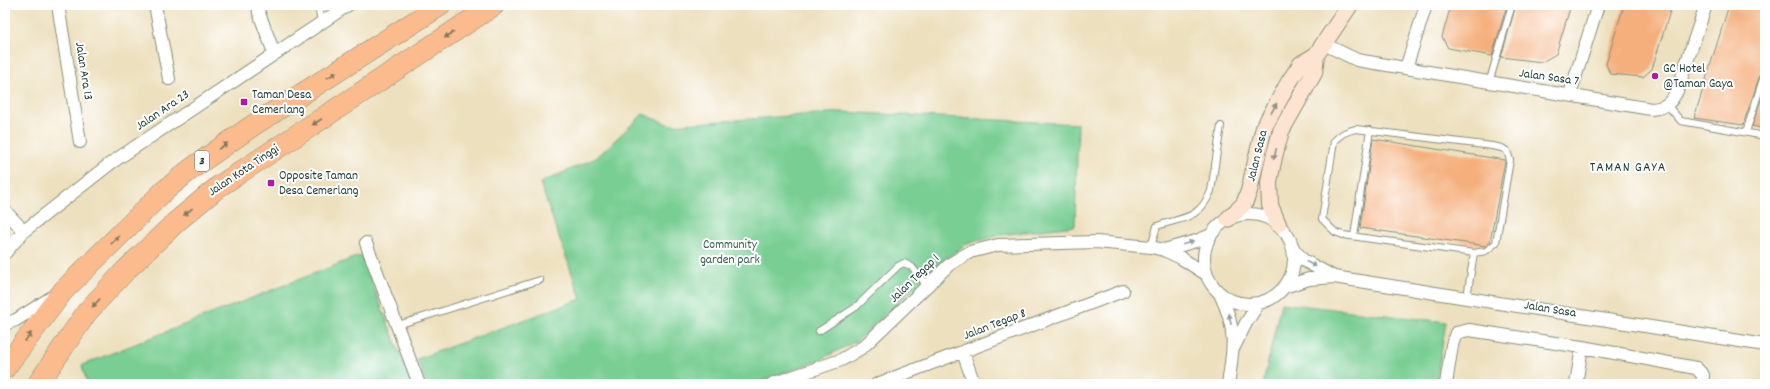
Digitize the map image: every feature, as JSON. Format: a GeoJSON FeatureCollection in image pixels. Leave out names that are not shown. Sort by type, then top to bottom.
{"type":"FeatureCollection","features":[{"type":"Feature","properties":{"kind":"highway","name":"3"},"geometry":{"type":"LineString","coordinates":[[5,368],[63,290],[163,192],[191,169],[252,126],[441,5]]}},
{"type":"Feature","properties":{"kind":"highway","name":"Jalan Kota Tinggi"},"geometry":{"type":"LineString","coordinates":[[38,384],[87,312],[125,271],[176,222],[218,187],[491,8]]}},
{"type":"Feature","properties":{"kind":"street","name":"Jalan Ara 13"},"geometry":{"type":"LineString","coordinates":[[58,5],[80,142]]}},
{"type":"Feature","properties":{"kind":"street"},"geometry":{"type":"LineString","coordinates":[[155,5],[169,79]]}},
{"type":"Feature","properties":{"kind":"street"},"geometry":{"type":"LineString","coordinates":[[258,5],[274,53]]}},
{"type":"Feature","properties":{"kind":"street","name":"Jalan Ara 23"},"geometry":{"type":"LineString","coordinates":[[5,253],[24,231],[111,163],[348,5]]}},
{"type":"Feature","properties":{"kind":"street","name":"Jalan Sasa"},"geometry":{"type":"LineString","coordinates":[[1278,224],[1270,205],[1269,182],[1281,131],[1314,73],[1320,50],[1350,5]]}},
{"type":"Feature","properties":{"kind":"street"},"geometry":{"type":"LineString","coordinates":[[1406,68],[1426,5]]}},
{"type":"Feature","properties":{"kind":"street"},"geometry":{"type":"LineString","coordinates":[[1570,94],[1598,5]]}},
{"type":"Feature","properties":{"kind":"street"},"geometry":{"type":"LineString","coordinates":[[1667,104],[1673,99],[1677,91],[1706,5]]}},
{"type":"Feature","properties":{"kind":"street","name":"Jalan Sasa"},"geometry":{"type":"LineString","coordinates":[[1228,219],[1244,204],[1249,191],[1264,127],[1289,82],[1301,64],[1320,50]]}},
{"type":"Feature","properties":{"kind":"street","name":"Jalan Sasa 7"},"geometry":{"type":"LineString","coordinates":[[1320,50],[1356,60],[1489,83],[1570,94],[1651,109],[1661,108],[1667,104]]}},
{"type":"Feature","properties":{"kind":"street"},"geometry":{"type":"LineString","coordinates":[[5,211],[24,231]]}},
{"type":"Feature","properties":{"kind":"street"},"geometry":{"type":"LineString","coordinates":[[1220,294],[1238,303],[1259,303],[1273,297],[1284,287],[1291,274],[1294,261],[1292,246],[1287,234],[1278,224],[1263,216],[1245,214],[1228,219],[1211,235],[1205,247],[1204,261],[1206,274],[1212,285],[1220,294],[1228,312],[1234,347]]}},
{"type":"Feature","properties":{"kind":"street","name":"Jalan Tegap 1"},"geometry":{"type":"LineString","coordinates":[[1164,250],[1211,235]]}},
{"type":"Feature","properties":{"kind":"street","name":"Jalan Tegap 1"},"geometry":{"type":"LineString","coordinates":[[772,384],[842,360],[863,347],[950,264],[970,252],[998,245],[1096,242],[1151,247],[1164,250],[1181,258],[1206,274]]}},
{"type":"Feature","properties":{"kind":"street"},"geometry":{"type":"LineString","coordinates":[[366,243],[419,384]]}},
{"type":"Feature","properties":{"kind":"street","name":"Jalan Sasa"},"geometry":{"type":"LineString","coordinates":[[1292,246],[1303,260],[1334,277]]}},
{"type":"Feature","properties":{"kind":"street","name":"Jalan Sasa"},"geometry":{"type":"LineString","coordinates":[[1284,287],[1309,279],[1334,277],[1765,345]]}},
{"type":"Feature","properties":{"kind":"street"},"geometry":{"type":"LineString","coordinates":[[5,324],[16,320],[63,290]]}},
{"type":"Feature","properties":{"kind":"street","name":"Jalan Tegap 8"},"geometry":{"type":"LineString","coordinates":[[877,384],[1123,292]]}},
{"type":"Feature","properties":{"kind":"street"},"geometry":{"type":"LineString","coordinates":[[1228,384],[1234,347],[1246,323],[1259,303]]}},
{"type":"Feature","properties":{"kind":"street"},"geometry":{"type":"LineString","coordinates":[[1446,384],[1452,346],[1456,333],[1469,330],[1582,347],[1696,368],[1702,380]]}},
{"type":"Feature","properties":{"kind":"street"},"geometry":{"type":"LineString","coordinates":[[1576,384],[1582,347]]}},
{"type":"Feature","properties":{"kind":"street"},"geometry":{"type":"LineString","coordinates":[[963,352],[974,384]]}},
{"type":"Feature","properties":{"kind":"lane"},"geometry":{"type":"LineString","coordinates":[[318,5],[321,22]]}},
{"type":"Feature","properties":{"kind":"lane"},"geometry":{"type":"LineString","coordinates":[[1489,83],[1512,5]]}},
{"type":"Feature","properties":{"kind":"lane"},"geometry":{"type":"LineString","coordinates":[[1746,132],[1765,73]]}},
{"type":"Feature","properties":{"kind":"lane"},"geometry":{"type":"LineString","coordinates":[[1667,104],[1681,121],[1765,136]]}},
{"type":"Feature","properties":{"kind":"lane"},"geometry":{"type":"LineString","coordinates":[[1151,247],[1157,226],[1186,219],[1200,210],[1207,200],[1211,191],[1221,126]]}},
{"type":"Feature","properties":{"kind":"lane"},"geometry":{"type":"LineString","coordinates":[[1356,129],[1370,130],[1492,146],[1502,148],[1507,151],[1510,160],[1498,237],[1492,248],[1486,251],[1474,253],[1343,235],[1335,232],[1322,219],[1334,142],[1340,134],[1346,131],[1356,129]]}},
{"type":"Feature","properties":{"kind":"lane"},"geometry":{"type":"LineString","coordinates":[[1354,236],[1370,130]]}},
{"type":"Feature","properties":{"kind":"lane"},"geometry":{"type":"LineString","coordinates":[[1468,297],[1474,253]]}},
{"type":"Feature","properties":{"kind":"lane"},"geometry":{"type":"LineString","coordinates":[[819,331],[856,307],[898,266],[904,263],[912,267],[927,286]]}},
{"type":"Feature","properties":{"kind":"lane"},"geometry":{"type":"LineString","coordinates":[[398,325],[540,280]]}},
{"type":"Feature","properties":{"kind":"green space","name":"Community garden park"},"geometry":{"type":"Polygon","coordinates":[[[842,112],[1078,124],[1075,226],[1001,235],[966,244],[943,261],[858,340],[820,360],[753,384],[426,384],[417,359],[581,299],[540,183],[596,158],[643,114],[670,125],[842,112]]]}},
{"type":"Feature","properties":{"kind":"green space"},"geometry":{"type":"Polygon","coordinates":[[[361,255],[412,384],[87,384],[82,365],[361,255]]]}},
{"type":"Feature","properties":{"kind":"green space"},"geometry":{"type":"Polygon","coordinates":[[[1281,303],[1446,322],[1436,384],[1263,384],[1281,303]]]}},
{"type":"Feature","properties":{"kind":"building"},"geometry":{"type":"Polygon","coordinates":[[[1451,5],[1507,5],[1492,56],[1448,48],[1442,37],[1451,5]]]}},
{"type":"Feature","properties":{"kind":"building"},"geometry":{"type":"Polygon","coordinates":[[[1516,5],[1571,5],[1556,54],[1542,62],[1501,57],[1516,5]]]}},
{"type":"Feature","properties":{"kind":"building"},"geometry":{"type":"Polygon","coordinates":[[[1624,5],[1672,5],[1652,69],[1643,77],[1610,74],[1606,64],[1624,5]]]}},
{"type":"Feature","properties":{"kind":"building"},"geometry":{"type":"Polygon","coordinates":[[[1729,5],[1765,5],[1765,69],[1761,72],[1743,125],[1694,118],[1729,5]]]}},
{"type":"Feature","properties":{"kind":"building"},"geometry":{"type":"Polygon","coordinates":[[[1765,88],[1765,129],[1752,126],[1765,88]]]}},
{"type":"Feature","properties":{"kind":"building"},"geometry":{"type":"Polygon","coordinates":[[[1373,139],[1505,160],[1490,242],[1486,246],[1360,228],[1373,139]]]}},
{"type":"Feature","properties":{"kind":"place","name":"GC Hotel @Taman Gaya"},"geometry":{"type":"Point","coordinates":[1655,76]}},
{"type":"Feature","properties":{"kind":"place","name":"Taman Desa Cemerlang"},"geometry":{"type":"Point","coordinates":[244,102]}},
{"type":"Feature","properties":{"kind":"place","name":"Opposite Taman Desa Cemerlang"},"geometry":{"type":"Point","coordinates":[271,183]}},
{"type":"Feature","properties":{"kind":"district","name":"TAMAN GAYA"},"geometry":{"type":"Point","coordinates":[1628,168]}}]}
